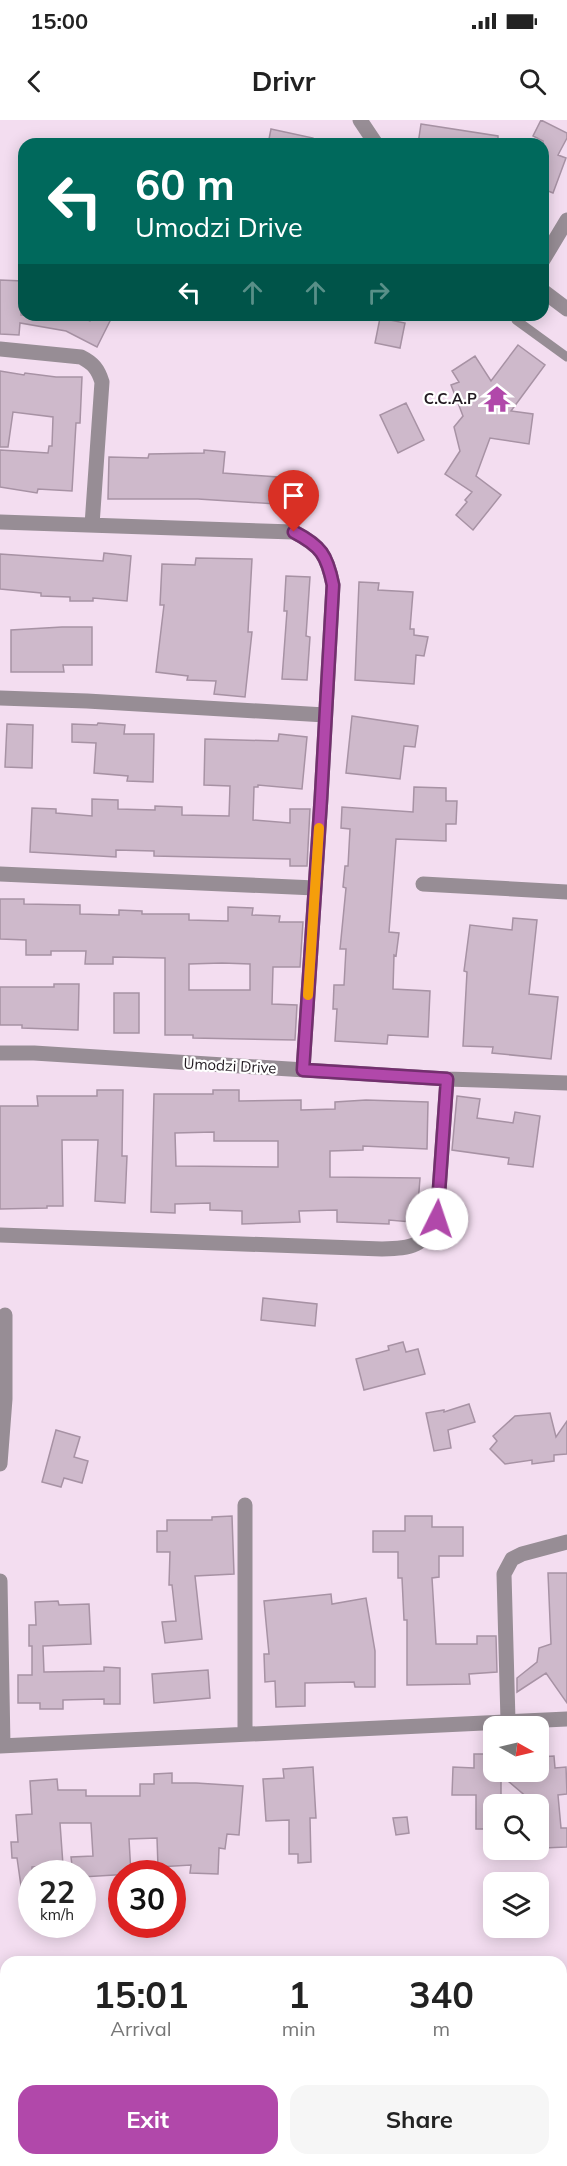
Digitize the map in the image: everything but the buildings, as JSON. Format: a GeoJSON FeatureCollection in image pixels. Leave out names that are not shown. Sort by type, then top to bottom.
{"type":"FeatureCollection","features":[{"type":"Feature","properties":{"kind":"street"},"geometry":{"type":"LineString","coordinates":[[360,120],[372,138]]}},
{"type":"Feature","properties":{"kind":"street"},"geometry":{"type":"LineString","coordinates":[[549,250],[567,220]]}},
{"type":"Feature","properties":{"kind":"street"},"geometry":{"type":"LineString","coordinates":[[549,296],[567,309]]}},
{"type":"Feature","properties":{"kind":"street"},"geometry":{"type":"LineString","coordinates":[[0,349],[81,357],[99,372],[102,382],[92,525]]}},
{"type":"Feature","properties":{"kind":"street"},"geometry":{"type":"LineString","coordinates":[[0,522],[294,532],[310,540],[321,550],[328,563],[333,585],[303,1070]]}},
{"type":"Feature","properties":{"kind":"street"},"geometry":{"type":"LineString","coordinates":[[0,698],[99,701],[325,715]]}},
{"type":"Feature","properties":{"kind":"street"},"geometry":{"type":"LineString","coordinates":[[0,874],[315,888]]}},
{"type":"Feature","properties":{"kind":"street"},"geometry":{"type":"LineString","coordinates":[[423,884],[567,892]]}},
{"type":"Feature","properties":{"kind":"street","name":"Umodzi Drive"},"geometry":{"type":"LineString","coordinates":[[0,1053],[34,1053],[447,1079],[567,1083]]}},
{"type":"Feature","properties":{"kind":"street"},"geometry":{"type":"LineString","coordinates":[[0,1234],[382,1249],[402,1248],[416,1244],[426,1238],[437,1219],[447,1079]]}},
{"type":"Feature","properties":{"kind":"street"},"geometry":{"type":"LineString","coordinates":[[0,1464],[5,1399],[5,1315]]}},
{"type":"Feature","properties":{"kind":"street"},"geometry":{"type":"LineString","coordinates":[[245,1505],[245,1734]]}},
{"type":"Feature","properties":{"kind":"street"},"geometry":{"type":"LineString","coordinates":[[508,1716],[504,1575],[512,1559],[522,1554],[567,1542]]}},
{"type":"Feature","properties":{"kind":"street"},"geometry":{"type":"LineString","coordinates":[[0,1581],[2,1746],[483,1722]]}},
{"type":"Feature","properties":{"kind":"street"},"geometry":{"type":"LineString","coordinates":[[549,1720],[567,1719]]}},
{"type":"Feature","properties":{"kind":"lane"},"geometry":{"type":"LineString","coordinates":[[517,321],[567,357]]}},
{"type":"Feature","properties":{"kind":"slow traffic"},"geometry":{"type":"LineString","coordinates":[[308,995],[319,828]]}},
{"type":"Feature","properties":{"kind":"place","name":"C.C.A.P"},"geometry":{"type":"Point","coordinates":[497,399]}},
{"type":"Feature","properties":{"kind":"route"},"geometry":{"type":"LineString","coordinates":[[294,532],[310,540],[321,550],[328,563],[333,585],[303,1070],[447,1079],[437,1219]]}}]}
